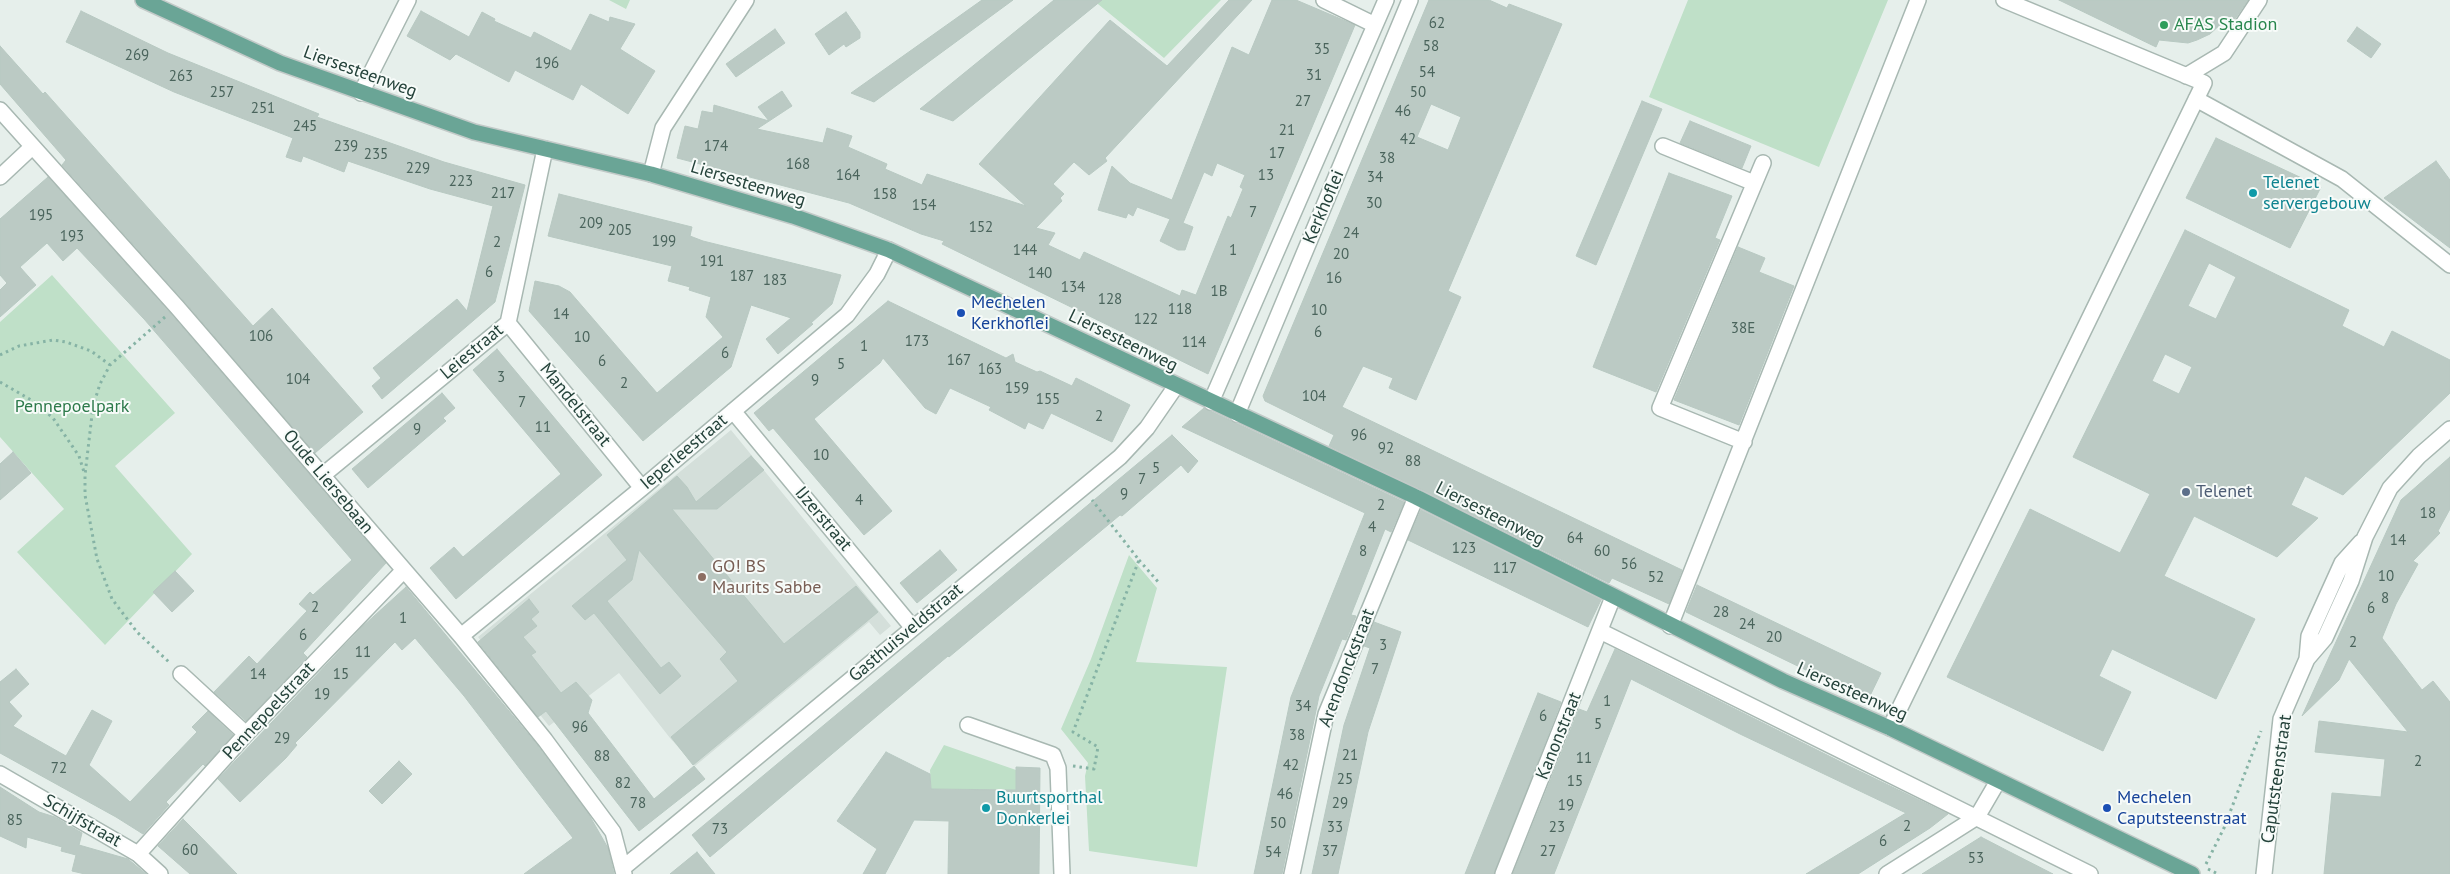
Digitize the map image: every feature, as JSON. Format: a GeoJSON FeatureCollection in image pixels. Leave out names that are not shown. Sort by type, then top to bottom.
{"type":"FeatureCollection","features":[{"type":"Feature","properties":{"kind":"main road","name":"Liersesteenweg"},"geometry":{"type":"LineString","coordinates":[[143,0],[280,63],[474,132],[651,174],[793,216],[889,250],[1416,497],[1670,626],[1814,696],[1890,728],[1998,781],[2198,871]]}},
{"type":"Feature","properties":{"kind":"street"},"geometry":{"type":"LineString","coordinates":[[360,93],[408,0]]}},
{"type":"Feature","properties":{"kind":"street"},"geometry":{"type":"LineString","coordinates":[[651,174],[663,128],[746,0]]}},
{"type":"Feature","properties":{"kind":"street"},"geometry":{"type":"LineString","coordinates":[[1324,0],[1375,25]]}},
{"type":"Feature","properties":{"kind":"street","name":"Kerkhoflei"},"geometry":{"type":"LineString","coordinates":[[1211,402],[1386,0]]}},
{"type":"Feature","properties":{"kind":"street","name":"Kerkhoflei"},"geometry":{"type":"LineString","coordinates":[[1237,414],[1410,0]]}},
{"type":"Feature","properties":{"kind":"street"},"geometry":{"type":"LineString","coordinates":[[1670,626],[1918,0]]}},
{"type":"Feature","properties":{"kind":"street"},"geometry":{"type":"LineString","coordinates":[[1890,728],[2204,83],[2004,0]]}},
{"type":"Feature","properties":{"kind":"street"},"geometry":{"type":"LineString","coordinates":[[2186,76],[2224,53],[2259,0]]}},
{"type":"Feature","properties":{"kind":"street"},"geometry":{"type":"LineString","coordinates":[[2196,98],[2342,179],[2450,265]]}},
{"type":"Feature","properties":{"kind":"street","name":"Oude Liersebaan"},"geometry":{"type":"LineString","coordinates":[[0,110],[177,307],[461,636],[545,740],[614,832],[624,871]]}},
{"type":"Feature","properties":{"kind":"street"},"geometry":{"type":"LineString","coordinates":[[1662,146],[1754,183]]}},
{"type":"Feature","properties":{"kind":"street"},"geometry":{"type":"LineString","coordinates":[[0,177],[32,147]]}},
{"type":"Feature","properties":{"kind":"street","name":"Leiestraat"},"geometry":{"type":"LineString","coordinates":[[323,475],[508,323],[545,149]]}},
{"type":"Feature","properties":{"kind":"street"},"geometry":{"type":"LineString","coordinates":[[1744,442],[1660,408],[1763,163]]}},
{"type":"Feature","properties":{"kind":"street","name":"Ieperleestraat"},"geometry":{"type":"LineString","coordinates":[[461,636],[642,488],[847,314],[877,274],[889,250]]}},
{"type":"Feature","properties":{"kind":"street","name":"Mandelstraat"},"geometry":{"type":"LineString","coordinates":[[508,323],[642,488]]}},
{"type":"Feature","properties":{"kind":"street","name":"Gasthuisveldstraat"},"geometry":{"type":"LineString","coordinates":[[624,871],[1120,457],[1140,436],[1176,386]]}},
{"type":"Feature","properties":{"kind":"street","name":"IJzerstraat"},"geometry":{"type":"LineString","coordinates":[[733,410],[913,628]]}},
{"type":"Feature","properties":{"kind":"street","name":"Caputsteenstraat"},"geometry":{"type":"LineString","coordinates":[[2264,874],[2281,719],[2307,658],[2325,638],[2351,581],[2365,537],[2390,488],[2419,456],[2450,429]]}},
{"type":"Feature","properties":{"kind":"street","name":"Arendonckstraat"},"geometry":{"type":"LineString","coordinates":[[1292,874],[1326,714],[1416,497]]}},
{"type":"Feature","properties":{"kind":"street","name":"Pennepoelstraat"},"geometry":{"type":"LineString","coordinates":[[138,854],[246,734],[403,571]]}},
{"type":"Feature","properties":{"kind":"street","name":"Kanonstraat"},"geometry":{"type":"LineString","coordinates":[[1504,874],[1613,597]]}},
{"type":"Feature","properties":{"kind":"street"},"geometry":{"type":"LineString","coordinates":[[1600,631],[2090,874]]}},
{"type":"Feature","properties":{"kind":"street"},"geometry":{"type":"LineString","coordinates":[[181,674],[246,734]]}},
{"type":"Feature","properties":{"kind":"street"},"geometry":{"type":"LineString","coordinates":[[968,725],[1053,755],[1058,768],[1062,874]]}},
{"type":"Feature","properties":{"kind":"street","name":"Schijfstraat"},"geometry":{"type":"LineString","coordinates":[[0,774],[138,854],[160,874]]}},
{"type":"Feature","properties":{"kind":"street"},"geometry":{"type":"LineString","coordinates":[[1887,874],[1977,817],[1989,800],[1998,781]]}},
{"type":"Feature","properties":{"kind":"path"},"geometry":{"type":"LineString","coordinates":[[177,307],[110,366],[100,384],[93,406],[85,475],[85,495],[97,559],[112,599],[136,632],[181,674]]}},
{"type":"Feature","properties":{"kind":"path"},"geometry":{"type":"LineString","coordinates":[[0,355],[19,346],[53,340],[66,342],[91,351],[110,366]]}},
{"type":"Feature","properties":{"kind":"path"},"geometry":{"type":"LineString","coordinates":[[0,382],[33,402],[53,418],[79,456],[85,475]]}},
{"type":"Feature","properties":{"kind":"path"},"geometry":{"type":"LineString","coordinates":[[1082,488],[1160,584]]}},
{"type":"Feature","properties":{"kind":"path"},"geometry":{"type":"LineString","coordinates":[[1058,768],[1071,765],[1094,770],[1098,747],[1073,732],[1139,560]]}},
{"type":"Feature","properties":{"kind":"path"},"geometry":{"type":"LineString","coordinates":[[2198,871],[2218,874]]}},
{"type":"Feature","properties":{"kind":"shaded area","name":"GO! BS Maurits Sabbe"},"geometry":{"type":"Polygon","coordinates":[[[731,430],[891,626],[880,635],[869,622],[695,766],[670,738],[619,673],[549,726],[478,637],[731,430]]]}},
{"type":"Feature","properties":{"kind":"green space"},"geometry":{"type":"Polygon","coordinates":[[[609,0],[630,0],[626,9],[609,0]]]}},
{"type":"Feature","properties":{"kind":"green space"},"geometry":{"type":"Polygon","coordinates":[[[1093,0],[1221,0],[1164,58],[1093,0]]]}},
{"type":"Feature","properties":{"kind":"green space"},"geometry":{"type":"Polygon","coordinates":[[[1688,0],[1888,0],[1819,167],[1649,97],[1688,0]]]}},
{"type":"Feature","properties":{"kind":"green space","name":"Pennepoelpark"},"geometry":{"type":"Polygon","coordinates":[[[52,275],[175,413],[115,466],[192,554],[105,645],[17,552],[64,509],[0,437],[0,322],[52,275]]]}},
{"type":"Feature","properties":{"kind":"green space"},"geometry":{"type":"Polygon","coordinates":[[[1129,555],[1157,588],[1136,662],[1227,667],[1197,867],[1089,851],[1085,776],[1088,763],[1061,729],[1091,659],[1129,555]]]}},
{"type":"Feature","properties":{"kind":"green space"},"geometry":{"type":"Polygon","coordinates":[[[944,745],[1016,770],[1016,790],[931,789],[930,770],[944,745]]]}},
{"type":"Feature","properties":{"kind":"building"},"geometry":{"type":"Polygon","coordinates":[[[982,0],[1013,0],[874,102],[851,93],[982,0]]]}},
{"type":"Feature","properties":{"kind":"building"},"geometry":{"type":"Polygon","coordinates":[[[1054,0],[1102,0],[953,121],[920,109],[1054,0]]]}},
{"type":"Feature","properties":{"kind":"building"},"geometry":{"type":"Polygon","coordinates":[[[1229,0],[1252,0],[1105,158],[1107,161],[1089,175],[1074,162],[1053,184],[1064,194],[1060,198],[1062,201],[1036,228],[1055,233],[1048,245],[1080,260],[1084,252],[1180,296],[1182,290],[1196,295],[1228,216],[1231,218],[1243,189],[1240,187],[1245,175],[1217,163],[1212,176],[1204,172],[1183,223],[1193,227],[1185,250],[1178,250],[1160,241],[1170,219],[1137,207],[1133,216],[1128,213],[1126,218],[1098,210],[1112,166],[1130,183],[1172,200],[1232,47],[1249,55],[1272,0],[1296,0],[1355,25],[1208,374],[942,244],[944,241],[921,234],[849,203],[677,158],[685,126],[698,129],[702,111],[713,113],[714,105],[769,121],[758,107],[782,91],[792,106],[757,129],[823,143],[827,128],[852,136],[848,147],[887,164],[885,169],[922,185],[927,174],[1026,206],[979,164],[1110,20],[1167,66],[1229,0]]]}},
{"type":"Feature","properties":{"kind":"building"},"geometry":{"type":"Polygon","coordinates":[[[1429,0],[1489,0],[1507,8],[1509,4],[1562,24],[1448,291],[1461,297],[1416,400],[1389,388],[1393,378],[1363,366],[1342,407],[1682,570],[1669,604],[1612,578],[1609,583],[1329,446],[1334,435],[1265,401],[1263,396],[1429,0]],[[1431,104],[1417,137],[1448,150],[1461,117],[1431,104]]]}},
{"type":"Feature","properties":{"kind":"building","name":"AFAS Stadion"},"geometry":{"type":"Polygon","coordinates":[[[2059,0],[2248,0],[2230,26],[2223,22],[2210,34],[2188,43],[2159,40],[2156,47],[2059,0]]]}},
{"type":"Feature","properties":{"kind":"building"},"geometry":{"type":"Polygon","coordinates":[[[81,11],[168,53],[319,114],[317,117],[444,162],[525,185],[495,302],[382,399],[372,386],[381,378],[373,368],[457,299],[467,311],[493,206],[430,189],[348,161],[344,172],[303,156],[301,162],[286,157],[293,138],[174,92],[66,42],[81,11]]]}},
{"type":"Feature","properties":{"kind":"building"},"geometry":{"type":"Polygon","coordinates":[[[421,11],[469,37],[482,12],[495,19],[494,21],[531,38],[534,32],[571,51],[590,14],[609,22],[610,17],[635,24],[620,49],[655,71],[628,114],[581,84],[573,100],[515,70],[509,82],[456,54],[450,60],[407,36],[421,11]]]}},
{"type":"Feature","properties":{"kind":"building"},"geometry":{"type":"Polygon","coordinates":[[[846,12],[860,32],[860,38],[846,47],[844,44],[829,55],[815,34],[846,12]]]}},
{"type":"Feature","properties":{"kind":"building"},"geometry":{"type":"Polygon","coordinates":[[[2357,27],[2381,44],[2371,58],[2347,41],[2357,27]]]}},
{"type":"Feature","properties":{"kind":"building"},"geometry":{"type":"Polygon","coordinates":[[[775,29],[785,43],[736,77],[726,64],[775,29]]]}},
{"type":"Feature","properties":{"kind":"building"},"geometry":{"type":"Polygon","coordinates":[[[0,46],[43,94],[45,92],[253,326],[272,308],[363,412],[315,453],[184,301],[62,165],[66,160],[0,84],[0,46]]]}},
{"type":"Feature","properties":{"kind":"building"},"geometry":{"type":"Polygon","coordinates":[[[1642,101],[1662,109],[1596,265],[1576,256],[1642,101]]]}},
{"type":"Feature","properties":{"kind":"building"},"geometry":{"type":"Polygon","coordinates":[[[1690,121],[1751,146],[1742,168],[1680,143],[1690,121]]]}},
{"type":"Feature","properties":{"kind":"building","name":"Telenet servergebouw"},"geometry":{"type":"Polygon","coordinates":[[[2216,138],[2321,187],[2290,248],[2186,198],[2216,138]]]}},
{"type":"Feature","properties":{"kind":"building"},"geometry":{"type":"Polygon","coordinates":[[[2436,161],[2450,180],[2450,248],[2384,198],[2436,161]]]}},
{"type":"Feature","properties":{"kind":"building"},"geometry":{"type":"Polygon","coordinates":[[[1669,173],[1732,196],[1715,238],[1720,240],[1656,392],[1593,367],[1669,173]]]}},
{"type":"Feature","properties":{"kind":"building"},"geometry":{"type":"Polygon","coordinates":[[[48,177],[170,313],[386,563],[303,653],[307,657],[246,721],[214,692],[249,656],[257,664],[307,611],[299,604],[310,592],[313,595],[352,560],[144,319],[77,248],[63,261],[47,243],[20,267],[36,285],[0,317],[0,290],[7,283],[0,275],[0,219],[48,177]]]}},
{"type":"Feature","properties":{"kind":"building"},"geometry":{"type":"Polygon","coordinates":[[[559,194],[692,227],[690,236],[703,241],[841,275],[832,304],[811,323],[813,324],[778,354],[766,339],[791,318],[751,305],[731,367],[643,441],[529,311],[535,281],[559,286],[570,292],[657,393],[723,337],[706,317],[711,297],[689,290],[690,287],[668,281],[672,266],[548,236],[559,194]]]}},
{"type":"Feature","properties":{"kind":"building","name":"Telenet"},"geometry":{"type":"Polygon","coordinates":[[[2185,230],[2349,310],[2342,326],[2384,347],[2392,331],[2450,360],[2450,393],[2343,495],[2305,476],[2291,505],[2318,518],[2277,557],[2194,516],[2164,576],[2255,619],[2216,699],[2112,649],[2099,676],[2131,692],[2103,751],[1947,677],[2030,509],[2120,553],[2150,494],[2073,457],[2185,230]],[[2209,263],[2188,306],[2216,319],[2236,277],[2209,263]],[[2165,354],[2152,381],[2179,394],[2192,367],[2165,354]]]}},
{"type":"Feature","properties":{"kind":"building"},"geometry":{"type":"Polygon","coordinates":[[[1738,247],[1765,258],[1759,272],[1794,286],[1739,425],[1674,400],[1738,247]]]}},
{"type":"Feature","properties":{"kind":"building"},"geometry":{"type":"Polygon","coordinates":[[[888,301],[1006,358],[1013,354],[1015,362],[1037,372],[1040,371],[1072,386],[1076,378],[1130,405],[1112,442],[1051,413],[1043,429],[1028,422],[1025,429],[989,410],[991,407],[950,388],[936,414],[925,408],[883,358],[880,363],[814,419],[892,511],[864,535],[773,428],[769,431],[754,413],[888,301]]]}},
{"type":"Feature","properties":{"kind":"building"},"geometry":{"type":"Polygon","coordinates":[[[497,349],[602,475],[456,599],[430,568],[454,547],[463,557],[561,474],[473,370],[497,349]]]}},
{"type":"Feature","properties":{"kind":"building"},"geometry":{"type":"Polygon","coordinates":[[[442,393],[455,408],[443,418],[446,421],[368,488],[352,469],[442,393]]]}},
{"type":"Feature","properties":{"kind":"building"},"geometry":{"type":"Polygon","coordinates":[[[1204,408],[1404,502],[1391,532],[1385,529],[1351,615],[1356,616],[1346,640],[1342,639],[1319,696],[1282,874],[1254,874],[1291,697],[1365,513],[1182,427],[1204,408]]]}},
{"type":"Feature","properties":{"kind":"building"},"geometry":{"type":"Polygon","coordinates":[[[1172,435],[1198,461],[1188,473],[1181,465],[1122,516],[1120,515],[948,656],[710,857],[692,835],[1172,435]]]}},
{"type":"Feature","properties":{"kind":"building"},"geometry":{"type":"Polygon","coordinates":[[[13,452],[31,473],[0,500],[0,464],[13,452]]]}},
{"type":"Feature","properties":{"kind":"building"},"geometry":{"type":"Polygon","coordinates":[[[751,456],[764,470],[717,509],[672,509],[784,644],[856,586],[878,612],[693,765],[671,737],[738,681],[720,659],[727,652],[639,550],[632,580],[607,601],[661,668],[669,662],[681,676],[660,694],[594,613],[585,620],[572,606],[627,560],[607,535],[677,476],[687,487],[696,502],[751,456]]]}},
{"type":"Feature","properties":{"kind":"building"},"geometry":{"type":"Polygon","coordinates":[[[2450,457],[2450,509],[2438,531],[2440,533],[2413,561],[2418,564],[2396,604],[2382,638],[2422,690],[2433,681],[2450,702],[2450,874],[2324,874],[2332,793],[2381,797],[2385,759],[2315,752],[2319,721],[2408,732],[2349,659],[2339,680],[2302,716],[2401,500],[2450,457]]]}},
{"type":"Feature","properties":{"kind":"building"},"geometry":{"type":"Polygon","coordinates":[[[1421,510],[1601,600],[1588,627],[1408,540],[1421,510]]]}},
{"type":"Feature","properties":{"kind":"building"},"geometry":{"type":"Polygon","coordinates":[[[940,550],[957,570],[917,603],[900,583],[940,550]]]}},
{"type":"Feature","properties":{"kind":"building"},"geometry":{"type":"Polygon","coordinates":[[[175,571],[194,591],[172,612],[153,592],[175,571]]]}},
{"type":"Feature","properties":{"kind":"building"},"geometry":{"type":"Polygon","coordinates":[[[1697,585],[1881,673],[1868,700],[1686,612],[1697,585]]]}},
{"type":"Feature","properties":{"kind":"building"},"geometry":{"type":"Polygon","coordinates":[[[406,587],[538,746],[588,813],[608,848],[614,874],[524,874],[573,838],[464,696],[415,638],[402,650],[395,642],[295,743],[297,745],[286,758],[240,802],[218,779],[363,626],[406,587]]]}},
{"type":"Feature","properties":{"kind":"building"},"geometry":{"type":"Polygon","coordinates":[[[529,599],[539,612],[531,619],[537,626],[523,637],[536,652],[531,655],[561,693],[576,682],[592,700],[588,713],[654,799],[694,766],[705,779],[639,831],[546,711],[538,717],[478,642],[529,599]]]}},
{"type":"Feature","properties":{"kind":"building"},"geometry":{"type":"Polygon","coordinates":[[[1374,622],[1401,632],[1368,732],[1338,874],[1312,874],[1344,725],[1370,648],[1364,646],[1374,622]]]}},
{"type":"Feature","properties":{"kind":"building"},"geometry":{"type":"Polygon","coordinates":[[[1615,649],[1948,814],[1930,828],[1858,874],[1806,874],[1906,813],[1740,734],[1631,679],[1554,874],[1513,874],[1579,709],[1587,712],[1615,649]]]}},
{"type":"Feature","properties":{"kind":"building"},"geometry":{"type":"Polygon","coordinates":[[[16,669],[29,684],[9,702],[22,716],[13,726],[66,756],[92,710],[112,721],[89,765],[130,802],[197,732],[192,727],[208,711],[233,735],[205,766],[203,764],[166,802],[169,805],[143,834],[0,753],[0,682],[16,669]]]}},
{"type":"Feature","properties":{"kind":"building"},"geometry":{"type":"Polygon","coordinates":[[[1538,693],[1561,702],[1494,874],[1465,874],[1538,693]]]}},
{"type":"Feature","properties":{"kind":"building","name":"Buurtsporthal Donkerlei"},"geometry":{"type":"Polygon","coordinates":[[[886,752],[930,774],[931,789],[1016,790],[1016,767],[1040,768],[1039,874],[948,874],[949,821],[914,820],[885,874],[863,874],[877,849],[837,821],[886,752]]]}},
{"type":"Feature","properties":{"kind":"building"},"geometry":{"type":"Polygon","coordinates":[[[399,761],[412,774],[382,804],[369,791],[399,761]]]}},
{"type":"Feature","properties":{"kind":"building"},"geometry":{"type":"Polygon","coordinates":[[[0,787],[39,812],[55,817],[82,833],[79,845],[128,859],[146,874],[85,874],[72,871],[76,855],[61,851],[62,847],[27,837],[26,848],[0,836],[0,787]]]}},
{"type":"Feature","properties":{"kind":"building"},"geometry":{"type":"Polygon","coordinates":[[[183,819],[237,874],[190,874],[158,846],[183,819]]]}},
{"type":"Feature","properties":{"kind":"building"},"geometry":{"type":"Polygon","coordinates":[[[1981,837],[2008,851],[2053,874],[1922,874],[1981,837]]]}},
{"type":"Feature","properties":{"kind":"building"},"geometry":{"type":"Polygon","coordinates":[[[697,852],[715,874],[670,874],[697,852]]]}},
{"type":"Feature","properties":{"kind":"place","name":"AFAS Stadion"},"geometry":{"type":"Point","coordinates":[2164,25]}},
{"type":"Feature","properties":{"kind":"place","name":"Telenet servergebouw"},"geometry":{"type":"Point","coordinates":[2253,193]}},
{"type":"Feature","properties":{"kind":"place","name":"Mechelen Kerkhoflei"},"geometry":{"type":"Point","coordinates":[961,313]}},
{"type":"Feature","properties":{"kind":"place","name":"Telenet"},"geometry":{"type":"Point","coordinates":[2186,492]}},
{"type":"Feature","properties":{"kind":"place","name":"GO! BS Maurits Sabbe"},"geometry":{"type":"Point","coordinates":[702,577]}},
{"type":"Feature","properties":{"kind":"place","name":"Buurtsporthal Donkerlei"},"geometry":{"type":"Point","coordinates":[986,808]}},
{"type":"Feature","properties":{"kind":"place","name":"Mechelen Caputsteenstraat"},"geometry":{"type":"Point","coordinates":[2107,808]}}]}
